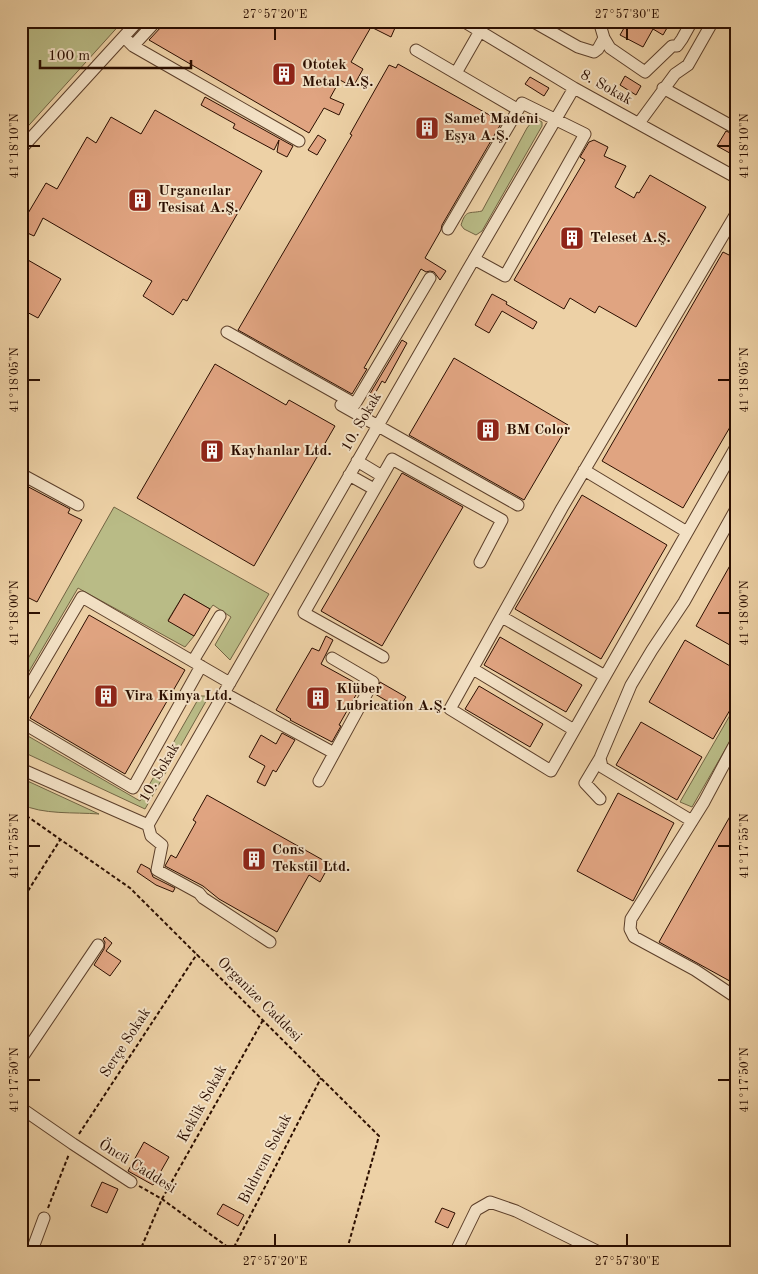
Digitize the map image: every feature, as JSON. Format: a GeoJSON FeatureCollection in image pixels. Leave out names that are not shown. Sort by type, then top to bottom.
{"type":"FeatureCollection","features":[{"type":"Feature","properties":{"kind":"street"},"geometry":{"type":"LineString","coordinates":[[21,149],[138,21]]}},
{"type":"Feature","properties":{"kind":"street"},"geometry":{"type":"LineString","coordinates":[[133,46],[156,21]]}},
{"type":"Feature","properties":{"kind":"street","name":"8. Sokak"},"geometry":{"type":"LineString","coordinates":[[463,21],[479,27],[574,88],[737,178]]}},
{"type":"Feature","properties":{"kind":"street"},"geometry":{"type":"LineString","coordinates":[[532,21],[578,47],[594,52],[598,49],[604,38]]}},
{"type":"Feature","properties":{"kind":"street"},"geometry":{"type":"LineString","coordinates":[[599,21],[604,38],[610,48],[644,72],[672,46],[677,46],[692,21]]}},
{"type":"Feature","properties":{"kind":"street"},"geometry":{"type":"LineString","coordinates":[[639,123],[663,88],[675,74],[688,65],[713,21]]}},
{"type":"Feature","properties":{"kind":"street"},"geometry":{"type":"LineString","coordinates":[[456,73],[479,27]]}},
{"type":"Feature","properties":{"kind":"street"},"geometry":{"type":"LineString","coordinates":[[124,37],[133,46],[300,141]]}},
{"type":"Feature","properties":{"kind":"street"},"geometry":{"type":"LineString","coordinates":[[416,50],[517,109]]}},
{"type":"Feature","properties":{"kind":"street","name":"10. Sokak"},"geometry":{"type":"LineString","coordinates":[[148,825],[574,88]]}},
{"type":"Feature","properties":{"kind":"street"},"geometry":{"type":"LineString","coordinates":[[663,88],[737,128]]}},
{"type":"Feature","properties":{"kind":"street"},"geometry":{"type":"LineString","coordinates":[[448,229],[522,103],[526,103],[585,134],[505,276],[474,259]]}},
{"type":"Feature","properties":{"kind":"street"},"geometry":{"type":"LineString","coordinates":[[737,212],[733,226],[584,470],[450,709],[551,771],[737,445]]}},
{"type":"Feature","properties":{"kind":"street"},"geometry":{"type":"LineString","coordinates":[[228,332],[355,404],[430,278]]}},
{"type":"Feature","properties":{"kind":"street"},"geometry":{"type":"LineString","coordinates":[[325,388],[327,393],[338,404],[518,505]]}},
{"type":"Feature","properties":{"kind":"street"},"geometry":{"type":"LineString","coordinates":[[383,656],[304,613],[392,459],[502,520],[480,562]]}},
{"type":"Feature","properties":{"kind":"street"},"geometry":{"type":"LineString","coordinates":[[358,461],[382,476]]}},
{"type":"Feature","properties":{"kind":"street"},"geometry":{"type":"LineString","coordinates":[[584,470],[687,532]]}},
{"type":"Feature","properties":{"kind":"street"},"geometry":{"type":"LineString","coordinates":[[21,474],[78,505]]}},
{"type":"Feature","properties":{"kind":"street"},"geometry":{"type":"LineString","coordinates":[[349,475],[374,489]]}},
{"type":"Feature","properties":{"kind":"street"},"geometry":{"type":"LineString","coordinates":[[600,799],[585,783],[600,758],[631,685],[684,602],[737,507]]}},
{"type":"Feature","properties":{"kind":"street"},"geometry":{"type":"LineString","coordinates":[[21,700],[82,597],[230,683]]}},
{"type":"Feature","properties":{"kind":"street"},"geometry":{"type":"LineString","coordinates":[[21,722],[133,788],[220,616]]}},
{"type":"Feature","properties":{"kind":"street"},"geometry":{"type":"LineString","coordinates":[[502,616],[605,676]]}},
{"type":"Feature","properties":{"kind":"street"},"geometry":{"type":"LineString","coordinates":[[319,780],[373,682],[332,658]]}},
{"type":"Feature","properties":{"kind":"street"},"geometry":{"type":"LineString","coordinates":[[472,669],[574,730]]}},
{"type":"Feature","properties":{"kind":"street"},"geometry":{"type":"LineString","coordinates":[[224,693],[334,753]]}},
{"type":"Feature","properties":{"kind":"street"},"geometry":{"type":"LineString","coordinates":[[737,740],[704,802],[631,919],[630,929],[634,937],[695,970],[737,998]]}},
{"type":"Feature","properties":{"kind":"street"},"geometry":{"type":"LineString","coordinates":[[600,758],[602,767],[692,821]]}},
{"type":"Feature","properties":{"kind":"street"},"geometry":{"type":"LineString","coordinates":[[21,769],[148,825],[152,836],[162,845],[157,870],[199,893],[203,898],[270,942]]}},
{"type":"Feature","properties":{"kind":"street"},"geometry":{"type":"LineString","coordinates":[[21,1059],[98,945]]}},
{"type":"Feature","properties":{"kind":"street","name":"Öncü Caddesi"},"geometry":{"type":"LineString","coordinates":[[21,1108],[131,1182]]}},
{"type":"Feature","properties":{"kind":"street"},"geometry":{"type":"LineString","coordinates":[[455,1253],[476,1210],[490,1202],[516,1211],[579,1248],[601,1253]]}},
{"type":"Feature","properties":{"kind":"street"},"geometry":{"type":"LineString","coordinates":[[31,1253],[44,1218]]}},
{"type":"Feature","properties":{"kind":"path","name":"Organize Caddesi"},"geometry":{"type":"LineString","coordinates":[[21,812],[130,888],[379,1136],[346,1253]]}},
{"type":"Feature","properties":{"kind":"path"},"geometry":{"type":"LineString","coordinates":[[21,902],[61,840]]}},
{"type":"Feature","properties":{"kind":"path","name":"Serçe Sokak"},"geometry":{"type":"LineString","coordinates":[[44,1218],[73,1144],[197,954]]}},
{"type":"Feature","properties":{"kind":"path","name":"Keklik Sokak"},"geometry":{"type":"LineString","coordinates":[[139,1253],[162,1199],[263,1020]]}},
{"type":"Feature","properties":{"kind":"path","name":"Bıldırcın Sokak"},"geometry":{"type":"LineString","coordinates":[[231,1252],[321,1078]]}},
{"type":"Feature","properties":{"kind":"path","name":"Öncü Caddesi"},"geometry":{"type":"LineString","coordinates":[[131,1182],[162,1199],[231,1252],[236,1253]]}},
{"type":"Feature","properties":{"kind":"green space"},"geometry":{"type":"Polygon","coordinates":[[[21,21],[123,21],[21,134],[21,21]]]}},
{"type":"Feature","properties":{"kind":"green space"},"geometry":{"type":"Polygon","coordinates":[[[535,118],[542,122],[542,126],[482,231],[476,235],[464,229],[461,225],[466,214],[482,211],[527,128],[535,118]]]}},
{"type":"Feature","properties":{"kind":"green space"},"geometry":{"type":"Polygon","coordinates":[[[114,507],[269,594],[230,660],[215,645],[231,617],[213,605],[210,609],[184,594],[168,620],[194,636],[185,647],[78,588],[21,685],[21,671],[114,507]]]}},
{"type":"Feature","properties":{"kind":"green space"},"geometry":{"type":"Polygon","coordinates":[[[200,696],[209,696],[145,809],[21,751],[21,732],[140,801],[200,696]]]}},
{"type":"Feature","properties":{"kind":"green space"},"geometry":{"type":"Polygon","coordinates":[[[737,703],[737,729],[692,807],[680,802],[737,703]]]}},
{"type":"Feature","properties":{"kind":"green space"},"geometry":{"type":"Polygon","coordinates":[[[21,778],[99,814],[29,808],[21,804],[21,778]]]}},
{"type":"Feature","properties":{"kind":"building","name":"Ototek Metal A.Ş."},"geometry":{"type":"Polygon","coordinates":[[[163,21],[398,21],[391,37],[371,27],[351,62],[363,69],[353,87],[340,80],[330,98],[344,104],[339,115],[324,108],[309,133],[149,40],[162,26],[163,21]]]}},
{"type":"Feature","properties":{"kind":"building"},"geometry":{"type":"Polygon","coordinates":[[[628,21],[671,21],[663,35],[653,29],[643,47],[620,35],[628,21]]]}},
{"type":"Feature","properties":{"kind":"building"},"geometry":{"type":"Polygon","coordinates":[[[398,64],[502,122],[425,258],[446,271],[440,280],[434,272],[426,272],[421,269],[364,368],[367,369],[352,394],[238,330],[352,135],[350,134],[389,65],[396,68],[398,64]]]}},
{"type":"Feature","properties":{"kind":"building"},"geometry":{"type":"Polygon","coordinates":[[[625,76],[641,86],[636,95],[620,85],[625,76]]]}},
{"type":"Feature","properties":{"kind":"building"},"geometry":{"type":"Polygon","coordinates":[[[530,77],[549,88],[544,96],[525,84],[530,77]]]}},
{"type":"Feature","properties":{"kind":"building"},"geometry":{"type":"Polygon","coordinates":[[[205,97],[293,146],[287,157],[277,152],[279,140],[274,150],[233,128],[235,124],[201,105],[205,97]]]}},
{"type":"Feature","properties":{"kind":"building","name":"Urgancılar Tesisat A.Ş."},"geometry":{"type":"Polygon","coordinates":[[[155,110],[262,171],[187,301],[183,299],[173,315],[143,296],[152,281],[43,218],[34,236],[21,230],[21,225],[46,183],[57,189],[87,137],[96,143],[111,117],[141,134],[155,110]]]}},
{"type":"Feature","properties":{"kind":"building"},"geometry":{"type":"Polygon","coordinates":[[[726,131],[737,136],[737,157],[717,146],[726,131]]]}},
{"type":"Feature","properties":{"kind":"building"},"geometry":{"type":"Polygon","coordinates":[[[318,135],[326,140],[317,155],[308,150],[318,135]]]}},
{"type":"Feature","properties":{"kind":"building"},"geometry":{"type":"Polygon","coordinates":[[[594,140],[608,147],[604,156],[626,166],[615,187],[634,198],[650,175],[706,207],[636,327],[599,306],[595,313],[570,298],[564,309],[514,280],[585,160],[580,157],[589,142],[594,140]]]}},
{"type":"Feature","properties":{"kind":"building"},"geometry":{"type":"Polygon","coordinates":[[[723,252],[737,259],[737,415],[683,508],[602,461],[723,252]]]}},
{"type":"Feature","properties":{"kind":"building"},"geometry":{"type":"Polygon","coordinates":[[[21,256],[61,279],[38,318],[21,309],[21,256]]]}},
{"type":"Feature","properties":{"kind":"building"},"geometry":{"type":"Polygon","coordinates":[[[492,294],[537,322],[533,329],[502,311],[489,333],[475,325],[492,294]]]}},
{"type":"Feature","properties":{"kind":"building"},"geometry":{"type":"Polygon","coordinates":[[[402,340],[407,343],[385,383],[382,381],[372,399],[368,397],[402,340]]]}},
{"type":"Feature","properties":{"kind":"building","name":"BM Color"},"geometry":{"type":"Polygon","coordinates":[[[454,358],[568,425],[524,500],[409,435],[454,358]]]}},
{"type":"Feature","properties":{"kind":"building"},"geometry":{"type":"Polygon","coordinates":[[[215,364],[286,405],[289,400],[335,426],[254,566],[137,498],[215,364]]]}},
{"type":"Feature","properties":{"kind":"building"},"geometry":{"type":"Polygon","coordinates":[[[402,473],[463,507],[382,646],[321,611],[402,473]]]}},
{"type":"Feature","properties":{"kind":"building"},"geometry":{"type":"Polygon","coordinates":[[[21,483],[70,509],[68,513],[82,520],[37,602],[21,594],[21,483]]]}},
{"type":"Feature","properties":{"kind":"building"},"geometry":{"type":"Polygon","coordinates":[[[582,495],[667,545],[601,659],[515,609],[582,495]]]}},
{"type":"Feature","properties":{"kind":"building"},"geometry":{"type":"Polygon","coordinates":[[[737,553],[737,649],[696,626],[737,553]]]}},
{"type":"Feature","properties":{"kind":"building"},"geometry":{"type":"Polygon","coordinates":[[[184,594],[210,609],[194,636],[168,621],[184,594]]]}},
{"type":"Feature","properties":{"kind":"building","name":"Vira Kimya Ltd."},"geometry":{"type":"Polygon","coordinates":[[[89,615],[185,670],[125,774],[30,718],[89,615]]]}},
{"type":"Feature","properties":{"kind":"building","name":"Klüber Lubrication A.Ş."},"geometry":{"type":"Polygon","coordinates":[[[326,636],[333,640],[321,664],[361,686],[339,725],[341,726],[332,742],[290,720],[276,710],[312,648],[319,651],[326,636]]]}},
{"type":"Feature","properties":{"kind":"building"},"geometry":{"type":"Polygon","coordinates":[[[500,637],[582,685],[566,712],[484,665],[500,637]]]}},
{"type":"Feature","properties":{"kind":"building"},"geometry":{"type":"Polygon","coordinates":[[[685,640],[737,670],[737,698],[713,739],[649,702],[685,640]]]}},
{"type":"Feature","properties":{"kind":"building"},"geometry":{"type":"Polygon","coordinates":[[[380,682],[406,697],[399,708],[375,694],[380,682]]]}},
{"type":"Feature","properties":{"kind":"building"},"geometry":{"type":"Polygon","coordinates":[[[479,686],[543,724],[530,747],[465,709],[479,686]]]}},
{"type":"Feature","properties":{"kind":"building"},"geometry":{"type":"Polygon","coordinates":[[[641,722],[702,757],[677,800],[616,765],[641,722]]]}},
{"type":"Feature","properties":{"kind":"building"},"geometry":{"type":"Polygon","coordinates":[[[282,733],[295,740],[276,772],[273,770],[265,786],[257,782],[265,766],[249,757],[261,735],[276,744],[282,733]]]}},
{"type":"Feature","properties":{"kind":"building"},"geometry":{"type":"Polygon","coordinates":[[[618,793],[674,823],[633,901],[577,871],[618,793]]]}},
{"type":"Feature","properties":{"kind":"building","name":"Cons Tekstil Ltd."},"geometry":{"type":"Polygon","coordinates":[[[207,795],[330,864],[320,882],[309,875],[277,932],[219,899],[203,886],[165,866],[171,855],[176,858],[196,822],[193,820],[207,795]]]}},
{"type":"Feature","properties":{"kind":"building"},"geometry":{"type":"Polygon","coordinates":[[[737,804],[737,985],[659,942],[737,804]]]}},
{"type":"Feature","properties":{"kind":"building"},"geometry":{"type":"Polygon","coordinates":[[[141,864],[150,869],[153,877],[175,888],[173,892],[156,885],[137,872],[141,864]]]}},
{"type":"Feature","properties":{"kind":"building"},"geometry":{"type":"Polygon","coordinates":[[[105,937],[112,943],[106,951],[121,961],[110,976],[94,965],[104,949],[105,942],[103,939],[105,937]]]}},
{"type":"Feature","properties":{"kind":"building"},"geometry":{"type":"Polygon","coordinates":[[[144,1142],[169,1157],[153,1185],[128,1171],[144,1142]]]}},
{"type":"Feature","properties":{"kind":"building"},"geometry":{"type":"Polygon","coordinates":[[[102,1182],[118,1189],[107,1213],[91,1206],[102,1182]]]}},
{"type":"Feature","properties":{"kind":"building"},"geometry":{"type":"Polygon","coordinates":[[[223,1204],[244,1215],[238,1226],[217,1214],[223,1204]]]}},
{"type":"Feature","properties":{"kind":"building"},"geometry":{"type":"Polygon","coordinates":[[[442,1208],[455,1213],[448,1228],[435,1222],[442,1208]]]}},
{"type":"Feature","properties":{"kind":"place","name":"Ototek Metal A.Ş."},"geometry":{"type":"Point","coordinates":[284,74]}},
{"type":"Feature","properties":{"kind":"place","name":"Samet Madeni Eşya A.Ş."},"geometry":{"type":"Point","coordinates":[427,128]}},
{"type":"Feature","properties":{"kind":"place","name":"Urgancılar Tesisat A.Ş."},"geometry":{"type":"Point","coordinates":[140,200]}},
{"type":"Feature","properties":{"kind":"place","name":"Teleset A.Ş."},"geometry":{"type":"Point","coordinates":[572,238]}},
{"type":"Feature","properties":{"kind":"place","name":"BM Color"},"geometry":{"type":"Point","coordinates":[488,430]}},
{"type":"Feature","properties":{"kind":"place","name":"Kayhanlar Ltd."},"geometry":{"type":"Point","coordinates":[212,451]}},
{"type":"Feature","properties":{"kind":"place","name":"Vira Kimya Ltd."},"geometry":{"type":"Point","coordinates":[106,696]}},
{"type":"Feature","properties":{"kind":"place","name":"Klüber Lubrication A.Ş."},"geometry":{"type":"Point","coordinates":[318,698]}},
{"type":"Feature","properties":{"kind":"place","name":"Cons Tekstil Ltd."},"geometry":{"type":"Point","coordinates":[254,859]}}]}
